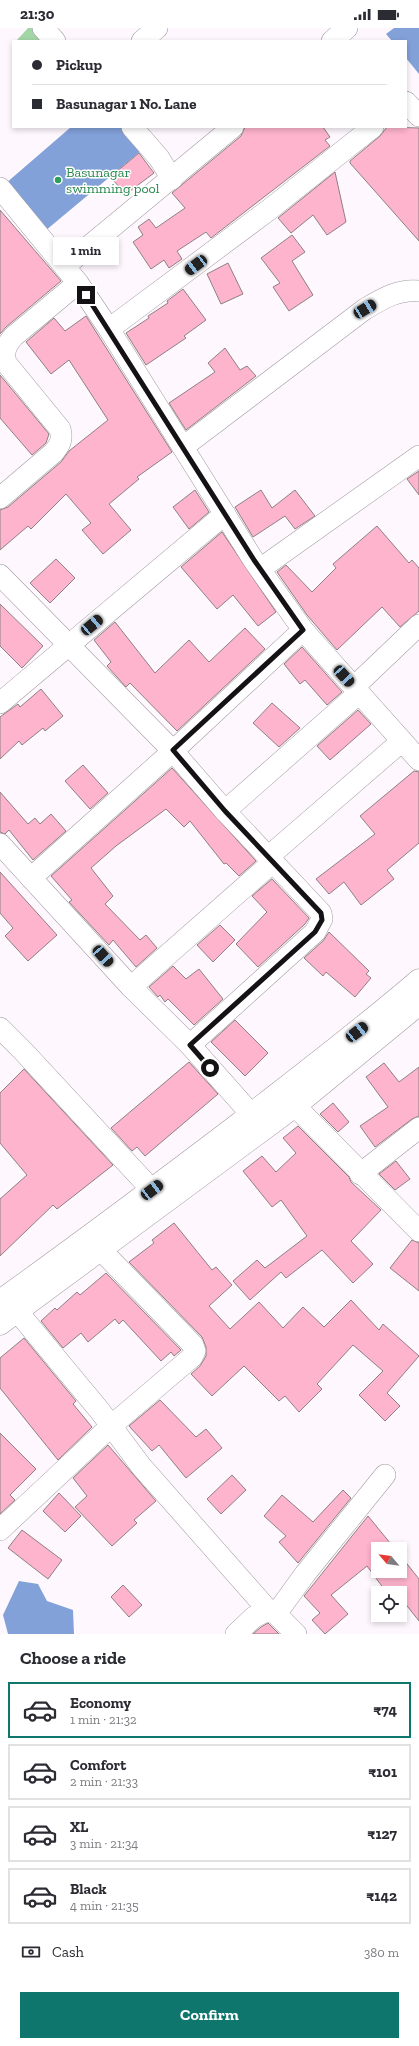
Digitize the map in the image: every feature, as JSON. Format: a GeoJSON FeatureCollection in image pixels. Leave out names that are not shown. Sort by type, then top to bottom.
{"type":"FeatureCollection","features":[{"type":"Feature","properties":{"kind":"main road"},"geometry":{"type":"LineString","coordinates":[[0,1324],[6,1301],[369,1023],[419,980]]}},
{"type":"Feature","properties":{"kind":"main road"},"geometry":{"type":"LineString","coordinates":[[6,1301],[100,1249],[295,1106],[419,1004]]}},
{"type":"Feature","properties":{"kind":"street"},"geometry":{"type":"LineString","coordinates":[[43,28],[54,40]]}},
{"type":"Feature","properties":{"kind":"street"},"geometry":{"type":"LineString","coordinates":[[143,40],[157,28]]}},
{"type":"Feature","properties":{"kind":"street"},"geometry":{"type":"LineString","coordinates":[[333,40],[347,28]]}},
{"type":"Feature","properties":{"kind":"street"},"geometry":{"type":"LineString","coordinates":[[407,100],[419,91]]}},
{"type":"Feature","properties":{"kind":"street"},"geometry":{"type":"LineString","coordinates":[[407,102],[419,116]]}},
{"type":"Feature","properties":{"kind":"street"},"geometry":{"type":"LineString","coordinates":[[133,128],[159,158],[172,179]]}},
{"type":"Feature","properties":{"kind":"street"},"geometry":{"type":"LineString","coordinates":[[65,266],[232,128]]}},
{"type":"Feature","properties":{"kind":"street"},"geometry":{"type":"LineString","coordinates":[[109,329],[270,209],[372,128]]}},
{"type":"Feature","properties":{"kind":"street"},"geometry":{"type":"LineString","coordinates":[[2,194],[78,283],[109,329],[224,514],[260,569],[303,630],[419,760]]}},
{"type":"Feature","properties":{"kind":"street"},"geometry":{"type":"LineString","coordinates":[[0,498],[53,453],[60,444],[62,437],[60,430],[6,363],[4,353],[7,344],[14,336],[78,283]]}},
{"type":"Feature","properties":{"kind":"street"},"geometry":{"type":"LineString","coordinates":[[183,447],[365,309],[397,292],[410,290],[419,291]]}},
{"type":"Feature","properties":{"kind":"street"},"geometry":{"type":"LineString","coordinates":[[260,569],[419,456]]}},
{"type":"Feature","properties":{"kind":"street"},"geometry":{"type":"LineString","coordinates":[[0,703],[224,514]]}},
{"type":"Feature","properties":{"kind":"street"},"geometry":{"type":"LineString","coordinates":[[0,575],[68,646],[173,750],[225,811],[321,913],[322,920],[315,932],[190,1045]]}},
{"type":"Feature","properties":{"kind":"street"},"geometry":{"type":"LineString","coordinates":[[225,811],[357,690],[419,625]]}},
{"type":"Feature","properties":{"kind":"street"},"geometry":{"type":"LineString","coordinates":[[31,878],[303,630]]}},
{"type":"Feature","properties":{"kind":"street"},"geometry":{"type":"LineString","coordinates":[[131,987],[270,859],[402,741]]}},
{"type":"Feature","properties":{"kind":"street"},"geometry":{"type":"LineString","coordinates":[[0,844],[131,987],[190,1045],[251,1114]]}},
{"type":"Feature","properties":{"kind":"street"},"geometry":{"type":"LineString","coordinates":[[0,1028],[152,1190]]}},
{"type":"Feature","properties":{"kind":"street"},"geometry":{"type":"LineString","coordinates":[[295,1106],[360,1174],[419,1231]]}},
{"type":"Feature","properties":{"kind":"street"},"geometry":{"type":"LineString","coordinates":[[360,1174],[419,1128]]}},
{"type":"Feature","properties":{"kind":"street"},"geometry":{"type":"LineString","coordinates":[[0,1530],[111,1426],[192,1357],[195,1351],[193,1345],[100,1249]]}},
{"type":"Feature","properties":{"kind":"street"},"geometry":{"type":"LineString","coordinates":[[6,1301],[111,1426],[141,1466],[272,1612],[296,1634]]}},
{"type":"Feature","properties":{"kind":"street"},"geometry":{"type":"LineString","coordinates":[[236,1634],[254,1617],[272,1612],[305,1574],[385,1475]]}},
{"type":"Feature","properties":{"kind":"green space"},"geometry":{"type":"Polygon","coordinates":[[[28,28],[37,28],[47,40],[17,40],[28,28]]]}},
{"type":"Feature","properties":{"kind":"water"},"geometry":{"type":"Polygon","coordinates":[[[394,28],[419,28],[419,74],[407,59],[407,40],[391,40],[386,34],[394,28]]]}},
{"type":"Feature","properties":{"kind":"water","name":"Basunagar swimming pool"},"geometry":{"type":"Polygon","coordinates":[[[70,128],[123,128],[142,150],[45,231],[5,184],[70,128]]]}},
{"type":"Feature","properties":{"kind":"water"},"geometry":{"type":"Polygon","coordinates":[[[19,1581],[38,1584],[47,1601],[73,1610],[74,1634],[8,1634],[3,1615],[19,1581]]]}},
{"type":"Feature","properties":{"kind":"building"},"geometry":{"type":"Polygon","coordinates":[[[245,128],[324,128],[330,137],[325,140],[330,146],[211,238],[206,232],[177,251],[182,259],[169,268],[164,260],[151,269],[133,242],[143,235],[138,227],[149,219],[156,228],[185,208],[172,193],[241,136],[245,128]]]}},
{"type":"Feature","properties":{"kind":"building"},"geometry":{"type":"Polygon","coordinates":[[[386,128],[419,128],[419,241],[350,163],[350,161],[380,136],[386,128]]]}},
{"type":"Feature","properties":{"kind":"building"},"geometry":{"type":"Polygon","coordinates":[[[139,153],[154,173],[126,194],[110,177],[139,153]]]}},
{"type":"Feature","properties":{"kind":"building"},"geometry":{"type":"Polygon","coordinates":[[[335,172],[346,222],[327,235],[313,215],[291,233],[278,218],[335,172]]]}},
{"type":"Feature","properties":{"kind":"building"},"geometry":{"type":"Polygon","coordinates":[[[0,210],[61,281],[6,327],[0,334],[0,210]]]}},
{"type":"Feature","properties":{"kind":"building"},"geometry":{"type":"Polygon","coordinates":[[[292,235],[305,252],[292,261],[313,295],[289,311],[273,287],[280,283],[261,258],[292,235]]]}},
{"type":"Feature","properties":{"kind":"building"},"geometry":{"type":"Polygon","coordinates":[[[228,263],[243,294],[221,304],[207,274],[228,263]]]}},
{"type":"Feature","properties":{"kind":"building"},"geometry":{"type":"Polygon","coordinates":[[[183,289],[206,320],[184,336],[186,338],[146,365],[126,333],[149,318],[148,316],[168,303],[167,301],[183,289]]]}},
{"type":"Feature","properties":{"kind":"building"},"geometry":{"type":"Polygon","coordinates":[[[86,316],[172,452],[137,477],[139,479],[109,504],[131,530],[103,554],[82,530],[91,523],[66,494],[31,529],[28,526],[0,550],[0,510],[8,507],[61,462],[69,451],[108,420],[69,360],[51,374],[26,342],[54,318],[65,331],[86,316]]]}},
{"type":"Feature","properties":{"kind":"building"},"geometry":{"type":"Polygon","coordinates":[[[225,348],[240,370],[247,366],[256,376],[186,430],[169,403],[215,372],[208,363],[225,348]]]}},
{"type":"Feature","properties":{"kind":"building"},"geometry":{"type":"Polygon","coordinates":[[[0,375],[49,434],[46,443],[32,455],[0,418],[0,375]]]}},
{"type":"Feature","properties":{"kind":"building"},"geometry":{"type":"Polygon","coordinates":[[[419,471],[419,495],[407,479],[419,471]]]}},
{"type":"Feature","properties":{"kind":"building"},"geometry":{"type":"Polygon","coordinates":[[[195,490],[209,512],[189,529],[173,507],[195,490]]]}},
{"type":"Feature","properties":{"kind":"building"},"geometry":{"type":"Polygon","coordinates":[[[261,490],[272,508],[295,490],[315,516],[295,529],[285,516],[253,537],[235,507],[261,490]]]}},
{"type":"Feature","properties":{"kind":"building"},"geometry":{"type":"Polygon","coordinates":[[[377,526],[409,563],[412,560],[419,568],[419,611],[400,627],[382,607],[337,650],[307,615],[277,572],[286,565],[312,592],[336,568],[333,564],[377,526]]]}},
{"type":"Feature","properties":{"kind":"building"},"geometry":{"type":"Polygon","coordinates":[[[222,532],[276,612],[258,626],[233,595],[217,609],[181,567],[222,532]]]}},
{"type":"Feature","properties":{"kind":"building"},"geometry":{"type":"Polygon","coordinates":[[[56,559],[75,578],[50,603],[30,583],[56,559]]]}},
{"type":"Feature","properties":{"kind":"building"},"geometry":{"type":"Polygon","coordinates":[[[0,604],[43,646],[22,668],[0,646],[0,604]]]}},
{"type":"Feature","properties":{"kind":"building"},"geometry":{"type":"Polygon","coordinates":[[[115,622],[155,673],[189,640],[209,662],[245,628],[265,649],[177,731],[130,683],[126,687],[107,666],[111,662],[94,640],[115,622]]]}},
{"type":"Feature","properties":{"kind":"building"},"geometry":{"type":"Polygon","coordinates":[[[302,647],[342,692],[327,705],[305,680],[300,684],[284,664],[302,647]]]}},
{"type":"Feature","properties":{"kind":"building"},"geometry":{"type":"Polygon","coordinates":[[[41,689],[63,716],[45,731],[43,728],[22,745],[19,741],[0,759],[0,717],[18,704],[20,707],[41,689]]]}},
{"type":"Feature","properties":{"kind":"building"},"geometry":{"type":"Polygon","coordinates":[[[272,703],[300,728],[279,747],[253,723],[272,703]]]}},
{"type":"Feature","properties":{"kind":"building"},"geometry":{"type":"Polygon","coordinates":[[[358,710],[371,724],[330,760],[317,746],[358,710]]]}},
{"type":"Feature","properties":{"kind":"building"},"geometry":{"type":"Polygon","coordinates":[[[83,765],[108,793],[90,809],[65,781],[83,765]]]}},
{"type":"Feature","properties":{"kind":"building"},"geometry":{"type":"Polygon","coordinates":[[[172,768],[256,861],[239,876],[226,863],[224,864],[190,821],[184,827],[166,809],[116,846],[91,868],[113,896],[105,904],[140,940],[146,935],[157,948],[136,967],[113,940],[109,945],[69,902],[72,900],[51,876],[172,768]]]}},
{"type":"Feature","properties":{"kind":"building"},"geometry":{"type":"Polygon","coordinates":[[[414,771],[419,772],[419,843],[387,870],[394,879],[361,905],[344,882],[329,894],[316,879],[375,834],[360,816],[414,771]]]}},
{"type":"Feature","properties":{"kind":"building"},"geometry":{"type":"Polygon","coordinates":[[[0,792],[28,824],[35,818],[40,824],[51,814],[66,831],[33,860],[9,830],[5,834],[0,832],[0,792]]]}},
{"type":"Feature","properties":{"kind":"building"},"geometry":{"type":"Polygon","coordinates":[[[0,872],[57,935],[28,961],[5,936],[13,928],[0,913],[0,872]]]}},
{"type":"Feature","properties":{"kind":"building"},"geometry":{"type":"Polygon","coordinates":[[[272,879],[309,918],[305,924],[258,967],[236,944],[267,912],[252,896],[272,879]]]}},
{"type":"Feature","properties":{"kind":"building"},"geometry":{"type":"Polygon","coordinates":[[[220,925],[235,940],[213,962],[197,945],[220,925]]]}},
{"type":"Feature","properties":{"kind":"building"},"geometry":{"type":"Polygon","coordinates":[[[329,932],[369,971],[366,974],[371,978],[355,997],[326,972],[323,976],[304,958],[323,941],[329,932]]]}},
{"type":"Feature","properties":{"kind":"building"},"geometry":{"type":"Polygon","coordinates":[[[173,966],[186,979],[199,969],[223,999],[194,1025],[168,999],[165,1002],[160,995],[158,997],[149,987],[173,966]]]}},
{"type":"Feature","properties":{"kind":"building"},"geometry":{"type":"Polygon","coordinates":[[[235,1020],[268,1053],[245,1076],[211,1042],[235,1020]]]}},
{"type":"Feature","properties":{"kind":"building"},"geometry":{"type":"Polygon","coordinates":[[[189,1062],[218,1094],[145,1156],[137,1147],[132,1151],[111,1128],[189,1062]]]}},
{"type":"Feature","properties":{"kind":"building"},"geometry":{"type":"Polygon","coordinates":[[[384,1063],[399,1082],[419,1067],[419,1116],[412,1119],[375,1147],[360,1126],[388,1107],[366,1077],[384,1063]]]}},
{"type":"Feature","properties":{"kind":"building"},"geometry":{"type":"Polygon","coordinates":[[[24,1069],[113,1165],[57,1209],[53,1205],[0,1256],[0,1199],[27,1175],[0,1143],[0,1093],[24,1069]]]}},
{"type":"Feature","properties":{"kind":"building"},"geometry":{"type":"Polygon","coordinates":[[[333,1103],[349,1122],[338,1132],[320,1114],[333,1103]]]}},
{"type":"Feature","properties":{"kind":"building"},"geometry":{"type":"Polygon","coordinates":[[[298,1126],[349,1177],[351,1182],[381,1210],[351,1241],[373,1264],[353,1283],[322,1250],[286,1278],[281,1272],[250,1300],[233,1281],[257,1260],[265,1268],[307,1236],[281,1200],[272,1207],[243,1171],[262,1156],[276,1172],[296,1153],[283,1138],[298,1126]]]}},
{"type":"Feature","properties":{"kind":"building"},"geometry":{"type":"Polygon","coordinates":[[[396,1161],[410,1179],[395,1190],[379,1174],[396,1161]]]}},
{"type":"Feature","properties":{"kind":"building"},"geometry":{"type":"Polygon","coordinates":[[[174,1223],[212,1270],[216,1267],[232,1285],[209,1306],[230,1329],[259,1302],[283,1328],[303,1307],[324,1327],[351,1300],[379,1330],[383,1324],[419,1356],[387,1393],[400,1406],[385,1421],[359,1395],[383,1371],[353,1345],[317,1384],[322,1389],[299,1412],[285,1396],[279,1401],[244,1366],[212,1396],[191,1374],[200,1366],[206,1356],[206,1347],[202,1337],[129,1262],[154,1243],[152,1240],[174,1223]]]}},
{"type":"Feature","properties":{"kind":"building"},"geometry":{"type":"Polygon","coordinates":[[[412,1240],[419,1243],[419,1291],[390,1268],[412,1240]]]}},
{"type":"Feature","properties":{"kind":"building"},"geometry":{"type":"Polygon","coordinates":[[[106,1273],[181,1350],[174,1356],[171,1352],[161,1361],[123,1320],[119,1324],[115,1319],[88,1342],[81,1333],[63,1348],[41,1321],[55,1308],[57,1310],[77,1292],[80,1295],[106,1273]]]}},
{"type":"Feature","properties":{"kind":"building"},"geometry":{"type":"Polygon","coordinates":[[[24,1338],[76,1401],[73,1404],[92,1427],[58,1460],[0,1388],[0,1358],[24,1338]]]}},
{"type":"Feature","properties":{"kind":"building"},"geometry":{"type":"Polygon","coordinates":[[[160,1400],[196,1437],[206,1429],[222,1448],[186,1478],[159,1445],[152,1451],[129,1426],[160,1400]]]}},
{"type":"Feature","properties":{"kind":"building"},"geometry":{"type":"Polygon","coordinates":[[[0,1433],[36,1469],[10,1495],[15,1500],[0,1514],[0,1433]]]}},
{"type":"Feature","properties":{"kind":"building"},"geometry":{"type":"Polygon","coordinates":[[[108,1445],[156,1501],[134,1520],[137,1523],[112,1546],[75,1507],[87,1496],[73,1478],[108,1445]]]}},
{"type":"Feature","properties":{"kind":"building"},"geometry":{"type":"Polygon","coordinates":[[[232,1475],[246,1490],[221,1514],[207,1499],[232,1475]]]}},
{"type":"Feature","properties":{"kind":"building"},"geometry":{"type":"Polygon","coordinates":[[[343,1490],[351,1498],[298,1563],[279,1542],[286,1536],[264,1516],[282,1495],[313,1522],[343,1490]]]}},
{"type":"Feature","properties":{"kind":"building"},"geometry":{"type":"Polygon","coordinates":[[[59,1493],[81,1516],[65,1532],[43,1511],[59,1493]]]}},
{"type":"Feature","properties":{"kind":"building"},"geometry":{"type":"Polygon","coordinates":[[[368,1516],[389,1542],[371,1542],[371,1571],[367,1566],[331,1595],[348,1614],[325,1634],[312,1620],[320,1613],[304,1596],[368,1516]]]}},
{"type":"Feature","properties":{"kind":"building"},"geometry":{"type":"Polygon","coordinates":[[[22,1530],[62,1560],[48,1579],[8,1548],[22,1530]]]}},
{"type":"Feature","properties":{"kind":"building"},"geometry":{"type":"Polygon","coordinates":[[[407,1564],[419,1579],[419,1621],[407,1606],[407,1586],[382,1586],[376,1578],[407,1578],[407,1564]]]}},
{"type":"Feature","properties":{"kind":"building"},"geometry":{"type":"Polygon","coordinates":[[[123,1585],[142,1605],[129,1617],[111,1597],[123,1585]]]}},
{"type":"Feature","properties":{"kind":"building"},"geometry":{"type":"Polygon","coordinates":[[[268,1623],[279,1634],[253,1634],[261,1627],[268,1623]]]}},
{"type":"Feature","properties":{"kind":"place","name":"Basunagar swimming pool"},"geometry":{"type":"Point","coordinates":[58,180]}},
{"type":"Feature","properties":{"kind":"route"},"geometry":{"type":"LineString","coordinates":[[86,295],[109,329],[254,560],[303,630],[173,750],[225,811],[321,913],[322,920],[315,932],[190,1045],[210,1068]]}}]}
